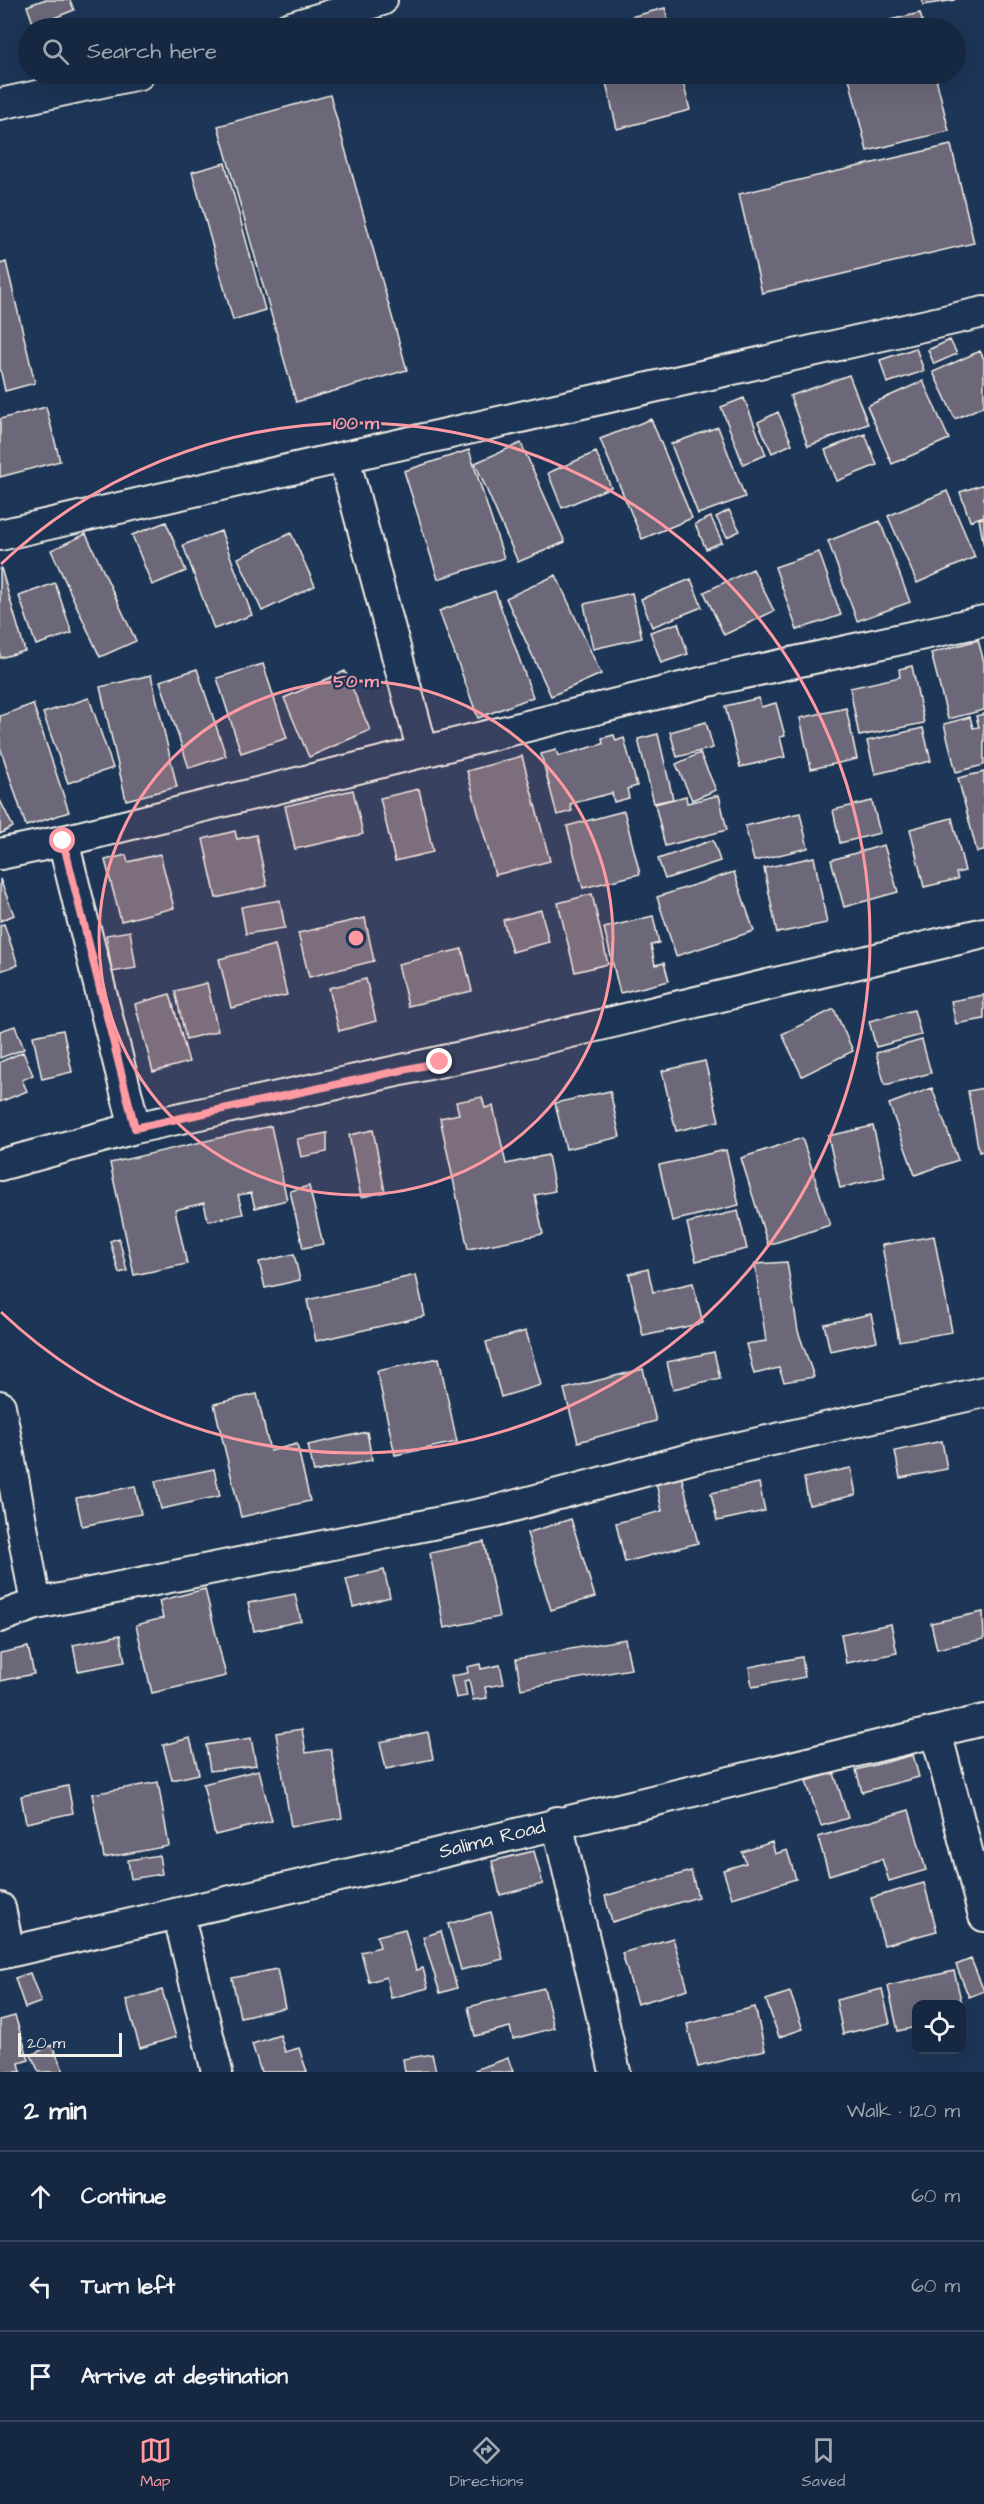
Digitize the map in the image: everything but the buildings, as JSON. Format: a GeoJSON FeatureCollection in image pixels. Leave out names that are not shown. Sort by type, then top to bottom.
{"type":"FeatureCollection","features":[{"type":"Feature","properties":{"kind":"street"},"geometry":{"type":"LineString","coordinates":[[322,18],[382,0]]}},
{"type":"Feature","properties":{"kind":"street"},"geometry":{"type":"LineString","coordinates":[[0,105],[94,84]]}},
{"type":"Feature","properties":{"kind":"street"},"geometry":{"type":"LineString","coordinates":[[0,535],[984,312]]}},
{"type":"Feature","properties":{"kind":"street"},"geometry":{"type":"LineString","coordinates":[[344,458],[423,752]]}},
{"type":"Feature","properties":{"kind":"street"},"geometry":{"type":"LineString","coordinates":[[0,854],[63,841],[717,679],[984,621]]}},
{"type":"Feature","properties":{"kind":"street"},"geometry":{"type":"LineString","coordinates":[[63,841],[135,1128]]}},
{"type":"Feature","properties":{"kind":"street"},"geometry":{"type":"LineString","coordinates":[[0,1165],[135,1128],[531,1042],[984,933]]}},
{"type":"Feature","properties":{"kind":"street"},"geometry":{"type":"LineString","coordinates":[[0,1617],[36,1604],[490,1512],[697,1456],[984,1392]]}},
{"type":"Feature","properties":{"kind":"street"},"geometry":{"type":"LineString","coordinates":[[0,1406],[36,1604]]}},
{"type":"Feature","properties":{"kind":"street","name":"Salima Road"},"geometry":{"type":"LineString","coordinates":[[4,1953],[410,1860],[557,1822],[984,1720]]}},
{"type":"Feature","properties":{"kind":"street"},"geometry":{"type":"LineString","coordinates":[[936,1732],[984,1916]]}},
{"type":"Feature","properties":{"kind":"street"},"geometry":{"type":"LineString","coordinates":[[557,1822],[615,2072]]}},
{"type":"Feature","properties":{"kind":"street"},"geometry":{"type":"LineString","coordinates":[[0,1908],[4,1953]]}},
{"type":"Feature","properties":{"kind":"street"},"geometry":{"type":"LineString","coordinates":[[178,1913],[217,2072]]}},
{"type":"Feature","properties":{"kind":"route"},"geometry":{"type":"LineString","coordinates":[[63,841],[135,1128],[440,1062]]}}]}
